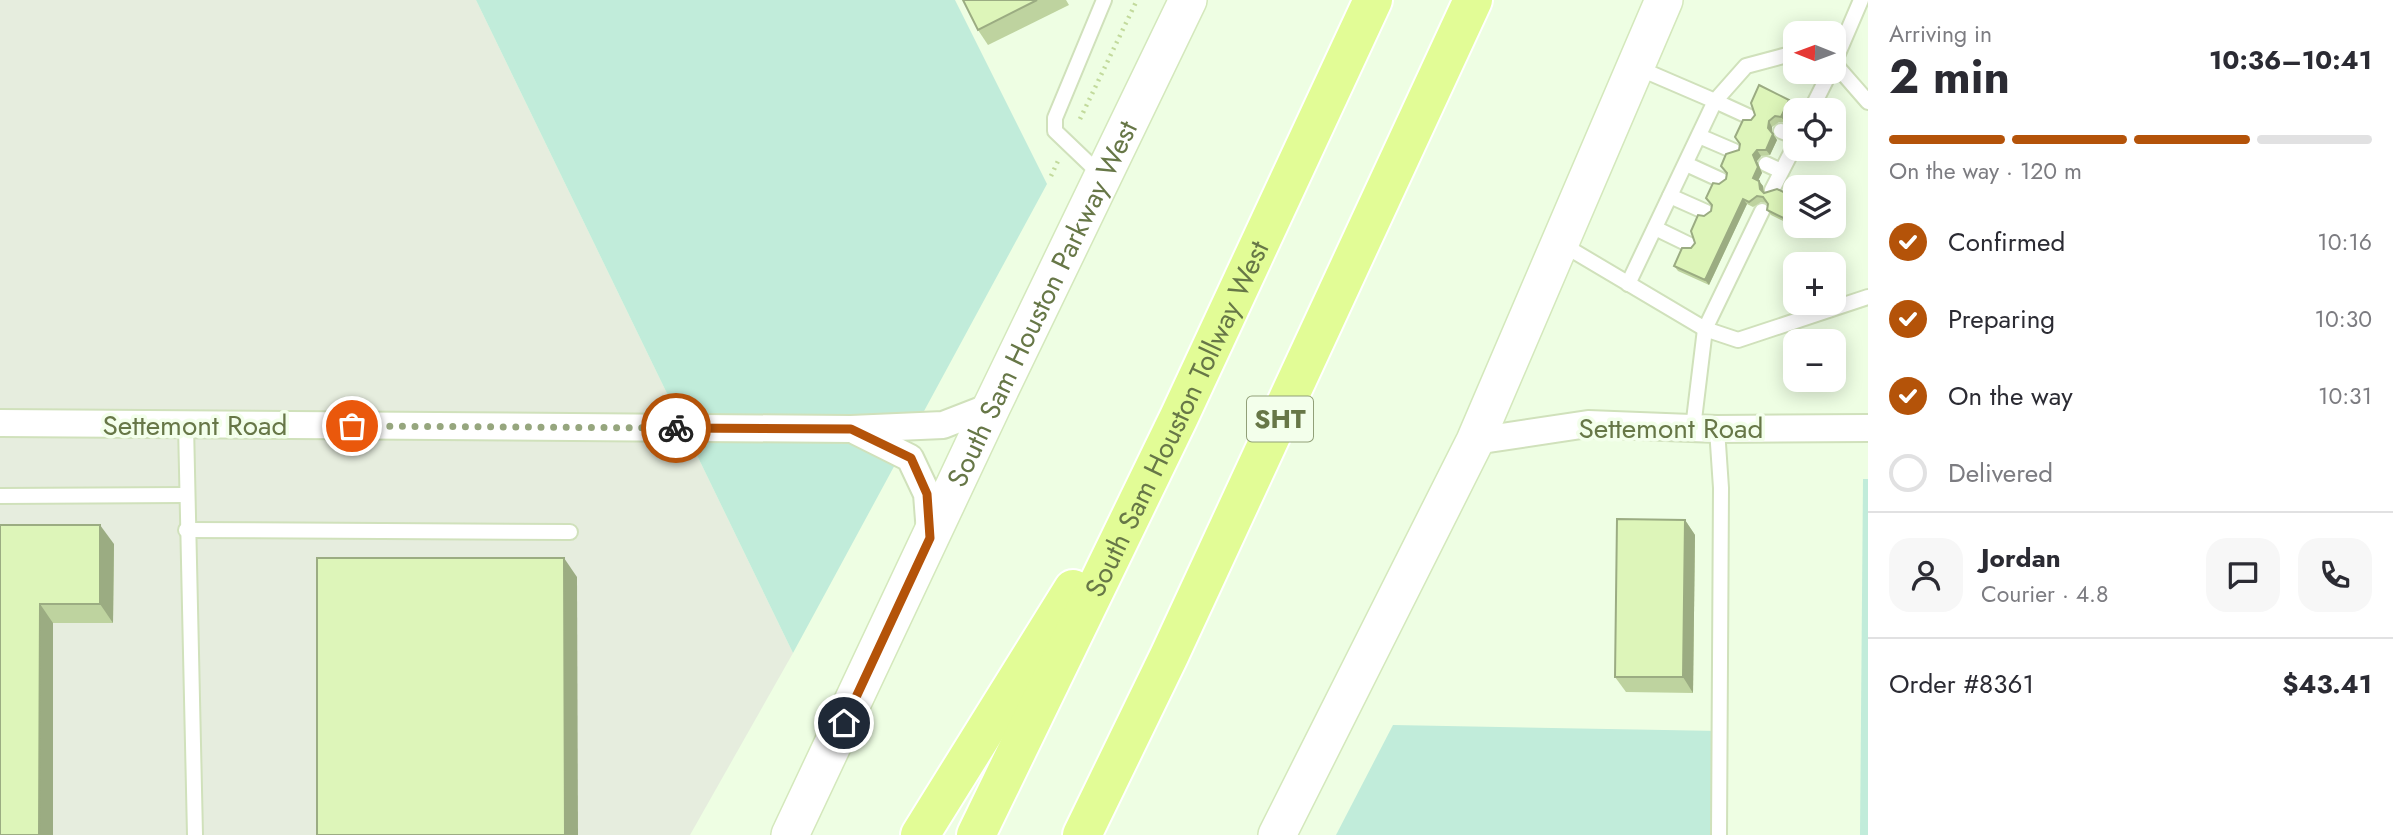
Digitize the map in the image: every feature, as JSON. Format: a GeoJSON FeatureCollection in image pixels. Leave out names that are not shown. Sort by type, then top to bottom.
{"type":"FeatureCollection","features":[{"type":"Feature","properties":{"kind":"highway","name":"South Sam Houston Tollway West"},"geometry":{"type":"LineString","coordinates":[[976,835],[1179,417],[1373,0]]}},
{"type":"Feature","properties":{"kind":"highway","name":"SHT"},"geometry":{"type":"LineString","coordinates":[[1082,835],[1169,656],[1474,0]]}},
{"type":"Feature","properties":{"kind":"highway"},"geometry":{"type":"LineString","coordinates":[[920,835],[1179,417]]}},
{"type":"Feature","properties":{"kind":"main road","name":"South Sam Houston Parkway West"},"geometry":{"type":"LineString","coordinates":[[790,835],[992,406],[1188,0]]}},
{"type":"Feature","properties":{"kind":"main road"},"geometry":{"type":"LineString","coordinates":[[1277,835],[1475,440],[1658,7]]}},
{"type":"Feature","properties":{"kind":"street","name":"Settemont Road"},"geometry":{"type":"LineString","coordinates":[[0,424],[851,429],[943,425],[992,406]]}},
{"type":"Feature","properties":{"kind":"street","name":"Settemont Road"},"geometry":{"type":"LineString","coordinates":[[1475,440],[1588,424],[1705,429],[1868,428]]}},
{"type":"Feature","properties":{"kind":"street","name":"Settemont Road"},"geometry":{"type":"LineString","coordinates":[[851,429],[911,458],[927,494],[930,538]]}},
{"type":"Feature","properties":{"kind":"lane"},"geometry":{"type":"LineString","coordinates":[[1103,177],[1055,131],[1055,118],[1104,0]]}},
{"type":"Feature","properties":{"kind":"lane"},"geometry":{"type":"LineString","coordinates":[[1846,35],[1861,0]]}},
{"type":"Feature","properties":{"kind":"lane"},"geometry":{"type":"LineString","coordinates":[[1628,284],[1715,101],[1746,66],[1783,56]]}},
{"type":"Feature","properties":{"kind":"lane"},"geometry":{"type":"LineString","coordinates":[[1634,67],[1750,117]]}},
{"type":"Feature","properties":{"kind":"lane"},"geometry":{"type":"LineString","coordinates":[[1846,77],[1868,102]]}},
{"type":"Feature","properties":{"kind":"lane"},"geometry":{"type":"LineString","coordinates":[[1699,136],[1734,151]]}},
{"type":"Feature","properties":{"kind":"lane"},"geometry":{"type":"LineString","coordinates":[[1772,190],[1786,161]]}},
{"type":"Feature","properties":{"kind":"lane"},"geometry":{"type":"LineString","coordinates":[[1686,164],[1721,180]]}},
{"type":"Feature","properties":{"kind":"lane"},"geometry":{"type":"LineString","coordinates":[[1766,164],[1781,171]]}},
{"type":"Feature","properties":{"kind":"lane"},"geometry":{"type":"LineString","coordinates":[[1670,196],[1706,212]]}},
{"type":"Feature","properties":{"kind":"lane"},"geometry":{"type":"LineString","coordinates":[[1719,835],[1721,488],[1705,429],[1705,329],[1762,211]]}},
{"type":"Feature","properties":{"kind":"lane"},"geometry":{"type":"LineString","coordinates":[[1736,226],[1751,233]]}},
{"type":"Feature","properties":{"kind":"lane"},"geometry":{"type":"LineString","coordinates":[[1655,228],[1690,246]]}},
{"type":"Feature","properties":{"kind":"lane"},"geometry":{"type":"LineString","coordinates":[[1559,243],[1705,329],[1738,340],[1868,297]]}},
{"type":"Feature","properties":{"kind":"lane"},"geometry":{"type":"LineString","coordinates":[[1721,260],[1735,267]]}},
{"type":"Feature","properties":{"kind":"lane"},"geometry":{"type":"LineString","coordinates":[[186,425],[186,530],[195,835]]}},
{"type":"Feature","properties":{"kind":"lane"},"geometry":{"type":"LineString","coordinates":[[0,496],[186,495]]}},
{"type":"Feature","properties":{"kind":"lane"},"geometry":{"type":"LineString","coordinates":[[186,530],[570,532]]}},
{"type":"Feature","properties":{"kind":"path"},"geometry":{"type":"LineString","coordinates":[[1051,176],[1137,0]]}},
{"type":"Feature","properties":{"kind":"shaded area"},"geometry":{"type":"Polygon","coordinates":[[[0,0],[476,0],[793,653],[690,835],[0,835],[0,0]]]}},
{"type":"Feature","properties":{"kind":"green space"},"geometry":{"type":"Polygon","coordinates":[[[476,0],[955,0],[1047,184],[793,653],[476,0]]]}},
{"type":"Feature","properties":{"kind":"green space"},"geometry":{"type":"Polygon","coordinates":[[[1863,479],[1868,479],[1868,835],[1860,835],[1863,479]]]}},
{"type":"Feature","properties":{"kind":"green space"},"geometry":{"type":"Polygon","coordinates":[[[1393,725],[1720,731],[1716,835],[1336,835],[1393,725]]]}},
{"type":"Feature","properties":{"kind":"building"},"geometry":{"type":"Polygon","coordinates":[[[963,0],[1037,0],[978,30],[963,0]]]}},
{"type":"Feature","properties":{"kind":"building"},"geometry":{"type":"Polygon","coordinates":[[[1759,85],[1785,98],[1781,117],[1775,116],[1769,121],[1768,128],[1773,134],[1766,150],[1757,150],[1753,155],[1758,167],[1753,178],[1759,181],[1760,189],[1764,193],[1777,189],[1783,192],[1783,218],[1767,210],[1768,204],[1763,197],[1757,196],[1749,202],[1743,199],[1705,280],[1674,266],[1682,248],[1691,248],[1695,243],[1691,231],[1698,215],[1704,216],[1711,211],[1712,205],[1706,198],[1713,183],[1719,184],[1726,179],[1727,173],[1721,166],[1726,154],[1739,150],[1740,144],[1735,137],[1743,120],[1751,120],[1755,115],[1751,103],[1759,85]]]}},
{"type":"Feature","properties":{"kind":"building"},"geometry":{"type":"Polygon","coordinates":[[[1617,519],[1685,520],[1683,677],[1615,677],[1617,519]]]}},
{"type":"Feature","properties":{"kind":"building"},"geometry":{"type":"Polygon","coordinates":[[[0,525],[100,525],[100,604],[40,604],[39,835],[0,835],[0,525]]]}},
{"type":"Feature","properties":{"kind":"building"},"geometry":{"type":"Polygon","coordinates":[[[317,558],[564,558],[565,835],[317,835],[317,558]]]}},
{"type":"Feature","properties":{"kind":"way so far"},"geometry":{"type":"LineString","coordinates":[[352,426],[676,428]]}},
{"type":"Feature","properties":{"kind":"route"},"geometry":{"type":"LineString","coordinates":[[676,428],[851,429],[911,458],[927,494],[930,538],[844,723]]}}]}
